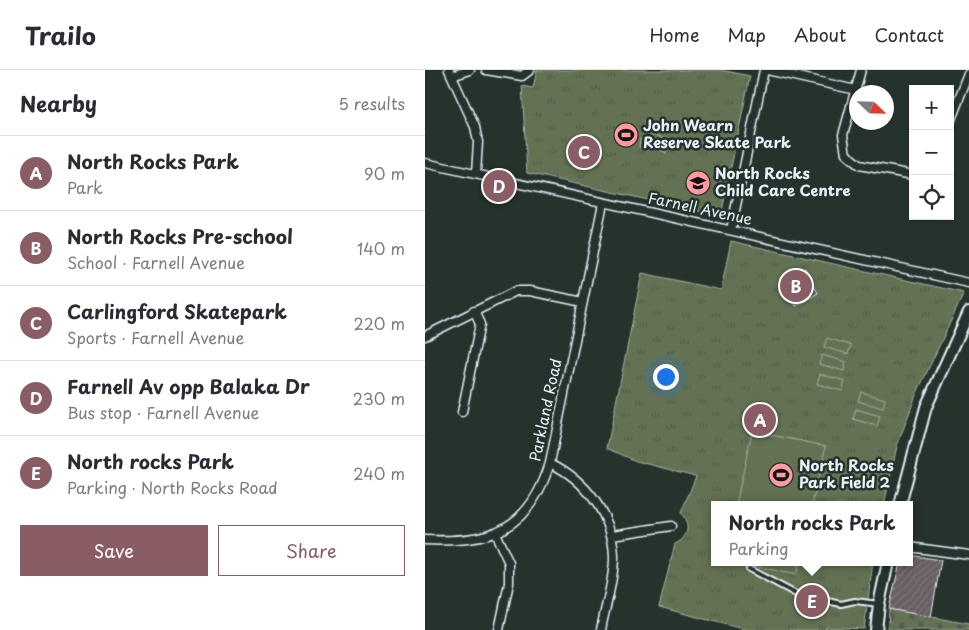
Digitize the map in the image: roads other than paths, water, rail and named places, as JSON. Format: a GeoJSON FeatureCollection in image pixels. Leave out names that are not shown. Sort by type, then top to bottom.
{"type":"FeatureCollection","features":[{"type":"Feature","properties":{"kind":"main road"},"geometry":{"type":"LineString","coordinates":[[901,501],[926,407],[969,312]]}},
{"type":"Feature","properties":{"kind":"main road"},"geometry":{"type":"LineString","coordinates":[[876,630],[886,566]]}},
{"type":"Feature","properties":{"kind":"street"},"geometry":{"type":"LineString","coordinates":[[470,70],[450,73],[475,127],[479,142],[476,174]]}},
{"type":"Feature","properties":{"kind":"street"},"geometry":{"type":"LineString","coordinates":[[486,70],[514,76],[522,76],[530,70]]}},
{"type":"Feature","properties":{"kind":"street"},"geometry":{"type":"LineString","coordinates":[[731,230],[766,70],[849,88]]}},
{"type":"Feature","properties":{"kind":"street"},"geometry":{"type":"LineString","coordinates":[[857,85],[861,70]]}},
{"type":"Feature","properties":{"kind":"street"},"geometry":{"type":"LineString","coordinates":[[954,112],[969,74]]}},
{"type":"Feature","properties":{"kind":"street"},"geometry":{"type":"LineString","coordinates":[[849,114],[843,135],[846,154],[859,165],[909,174]]}},
{"type":"Feature","properties":{"kind":"street","name":"Farnell Avenue"},"geometry":{"type":"LineString","coordinates":[[425,163],[969,283]]}},
{"type":"Feature","properties":{"kind":"street","name":"Parkland Road"},"geometry":{"type":"LineString","coordinates":[[425,540],[459,541],[495,533],[526,511],[544,482],[550,464],[603,203]]}},
{"type":"Feature","properties":{"kind":"street"},"geometry":{"type":"LineString","coordinates":[[425,336],[516,292],[530,291],[583,302]]}},
{"type":"Feature","properties":{"kind":"street"},"geometry":{"type":"LineString","coordinates":[[463,412],[480,324],[474,311]]}},
{"type":"Feature","properties":{"kind":"street"},"geometry":{"type":"LineString","coordinates":[[550,464],[577,479],[590,493],[601,511],[611,535],[614,558],[601,630]]}},
{"type":"Feature","properties":{"kind":"street"},"geometry":{"type":"LineString","coordinates":[[611,535],[671,526]]}},
{"type":"Feature","properties":{"kind":"street"},"geometry":{"type":"LineString","coordinates":[[495,533],[509,563],[509,583],[499,630]]}},
{"type":"Feature","properties":{"kind":"street"},"geometry":{"type":"LineString","coordinates":[[913,547],[969,555]]}},
{"type":"Feature","properties":{"kind":"lane"},"geometry":{"type":"LineString","coordinates":[[749,569],[796,594],[841,604],[855,601],[879,604]]}},
{"type":"Feature","properties":{"kind":"place","name":"John Wearn Reserve Skate Park"},"geometry":{"type":"Point","coordinates":[626,135]}},
{"type":"Feature","properties":{"kind":"place","name":"Carlingford Skatepark"},"geometry":{"type":"Point","coordinates":[584,152]}},
{"type":"Feature","properties":{"kind":"place","name":"North Rocks Child Care Centre"},"geometry":{"type":"Point","coordinates":[698,183]}},
{"type":"Feature","properties":{"kind":"place","name":"Farnell Av opp Balaka Dr"},"geometry":{"type":"Point","coordinates":[499,186]}},
{"type":"Feature","properties":{"kind":"place","name":"North Rocks Pre-school"},"geometry":{"type":"Point","coordinates":[796,286]}},
{"type":"Feature","properties":{"kind":"place","name":"North Rocks Park"},"geometry":{"type":"Point","coordinates":[760,420]}},
{"type":"Feature","properties":{"kind":"place","name":"North Rocks Park Field 2"},"geometry":{"type":"Point","coordinates":[781,475]}},
{"type":"Feature","properties":{"kind":"place","name":"North rocks Park"},"geometry":{"type":"Point","coordinates":[812,601]}}]}
